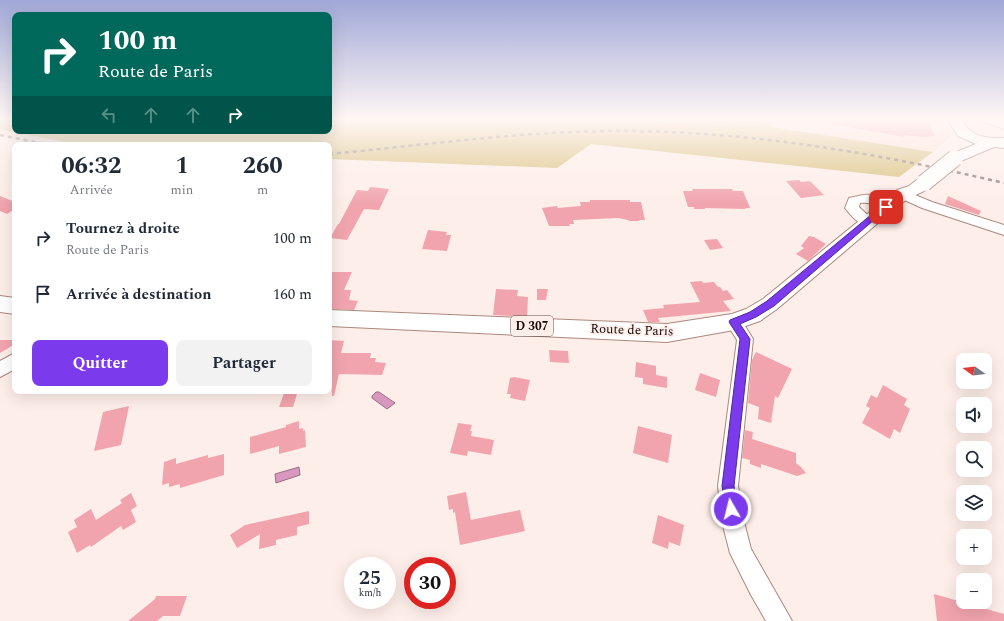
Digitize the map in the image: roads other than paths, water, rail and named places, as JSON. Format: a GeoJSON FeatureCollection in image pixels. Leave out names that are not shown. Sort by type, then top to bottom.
{"type":"FeatureCollection","features":[{"type":"Feature","properties":{"kind":"main road"},"geometry":{"type":"LineString","coordinates":[[957,147],[957,157]]}},
{"type":"Feature","properties":{"kind":"main road","name":"Route de Paris"},"geometry":{"type":"LineString","coordinates":[[332,318],[667,333],[734,322],[753,315],[770,304],[868,222],[901,198],[915,190],[957,157],[987,147]]}},
{"type":"Feature","properties":{"kind":"street"},"geometry":{"type":"LineString","coordinates":[[901,198],[1004,230]]}},
{"type":"Feature","properties":{"kind":"street"},"geometry":{"type":"LineString","coordinates":[[734,322],[745,339],[728,486],[733,522],[741,553],[759,587],[780,621]]}},
{"type":"Feature","properties":{"kind":"street"},"geometry":{"type":"LineString","coordinates":[[0,370],[12,362]]}},
{"type":"Feature","properties":{"kind":"railway"},"geometry":{"type":"LineString","coordinates":[[332,154],[397,147]]}},
{"type":"Feature","properties":{"kind":"railway"},"geometry":{"type":"LineString","coordinates":[[820,147],[909,162],[1004,183]]}}]}
